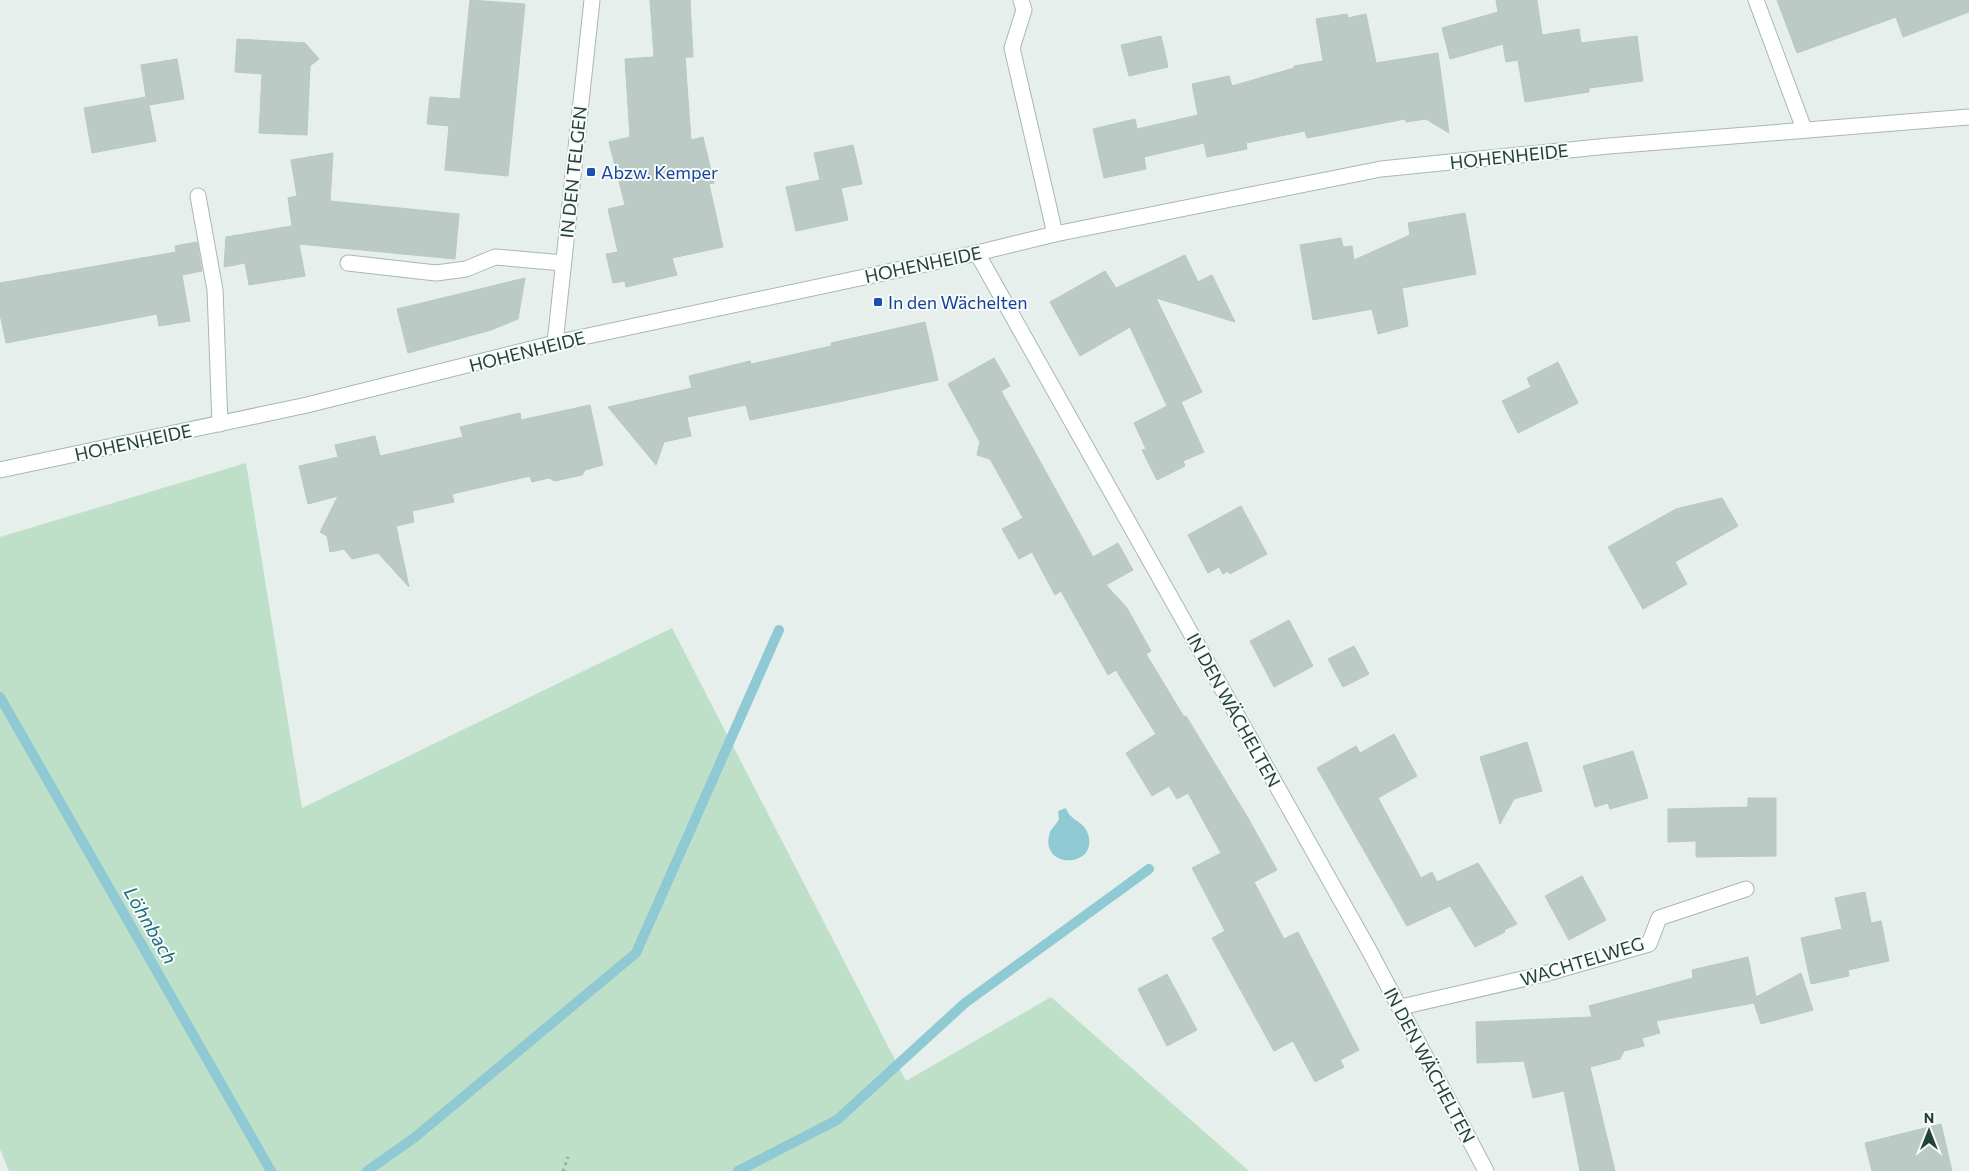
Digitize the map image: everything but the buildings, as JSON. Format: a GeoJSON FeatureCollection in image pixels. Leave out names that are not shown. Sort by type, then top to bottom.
{"type":"FeatureCollection","features":[{"type":"Feature","properties":{"kind":"street","name":"IN DEN TELGEN"},"geometry":{"type":"LineString","coordinates":[[555,343],[592,0]]}},
{"type":"Feature","properties":{"kind":"street"},"geometry":{"type":"LineString","coordinates":[[1021,0],[1024,10],[1012,48],[1055,234]]}},
{"type":"Feature","properties":{"kind":"street"},"geometry":{"type":"LineString","coordinates":[[1756,0],[1804,129]]}},
{"type":"Feature","properties":{"kind":"street","name":"HOHENHEIDE"},"geometry":{"type":"LineString","coordinates":[[0,470],[307,405],[555,343],[977,253],[1055,234],[1381,168],[1804,129],[1969,117]]}},
{"type":"Feature","properties":{"kind":"street"},"geometry":{"type":"LineString","coordinates":[[198,196],[215,290],[220,424]]}},
{"type":"Feature","properties":{"kind":"street","name":"IN DEN WÄCHELTEN"},"geometry":{"type":"LineString","coordinates":[[977,253],[1401,1007],[1486,1171]]}},
{"type":"Feature","properties":{"kind":"street"},"geometry":{"type":"LineString","coordinates":[[348,263],[436,273],[466,269],[496,257],[563,263]]}},
{"type":"Feature","properties":{"kind":"street","name":"WACHTELWEG"},"geometry":{"type":"LineString","coordinates":[[1401,1007],[1544,974],[1649,944],[1659,918],[1746,890]]}},
{"type":"Feature","properties":{"kind":"path"},"geometry":{"type":"LineString","coordinates":[[563,1171],[568,1157]]}},
{"type":"Feature","properties":{"kind":"green space"},"geometry":{"type":"Polygon","coordinates":[[[246,463],[302,808],[672,628],[906,1081],[1051,997],[1249,1171],[9,1171],[0,1149],[0,537],[246,463]]]}},
{"type":"Feature","properties":{"kind":"water"},"geometry":{"type":"Polygon","coordinates":[[[1066,808],[1068,813],[1085,828],[1089,838],[1088,848],[1084,855],[1077,859],[1060,859],[1053,854],[1049,847],[1050,833],[1059,819],[1058,811],[1066,808]]]}},
{"type":"Feature","properties":{"kind":"waterway"},"geometry":{"type":"LineString","coordinates":[[367,1171],[414,1138],[636,953],[779,630]]}},
{"type":"Feature","properties":{"kind":"waterway","name":"Löhnbach"},"geometry":{"type":"LineString","coordinates":[[0,697],[271,1171]]}},
{"type":"Feature","properties":{"kind":"waterway"},"geometry":{"type":"LineString","coordinates":[[738,1171],[837,1120],[965,1003],[1149,869]]}},
{"type":"Feature","properties":{"kind":"place","name":"Abzw. Kemper"},"geometry":{"type":"Point","coordinates":[591,172]}},
{"type":"Feature","properties":{"kind":"place","name":"In den Wächelten"},"geometry":{"type":"Point","coordinates":[878,302]}}]}
